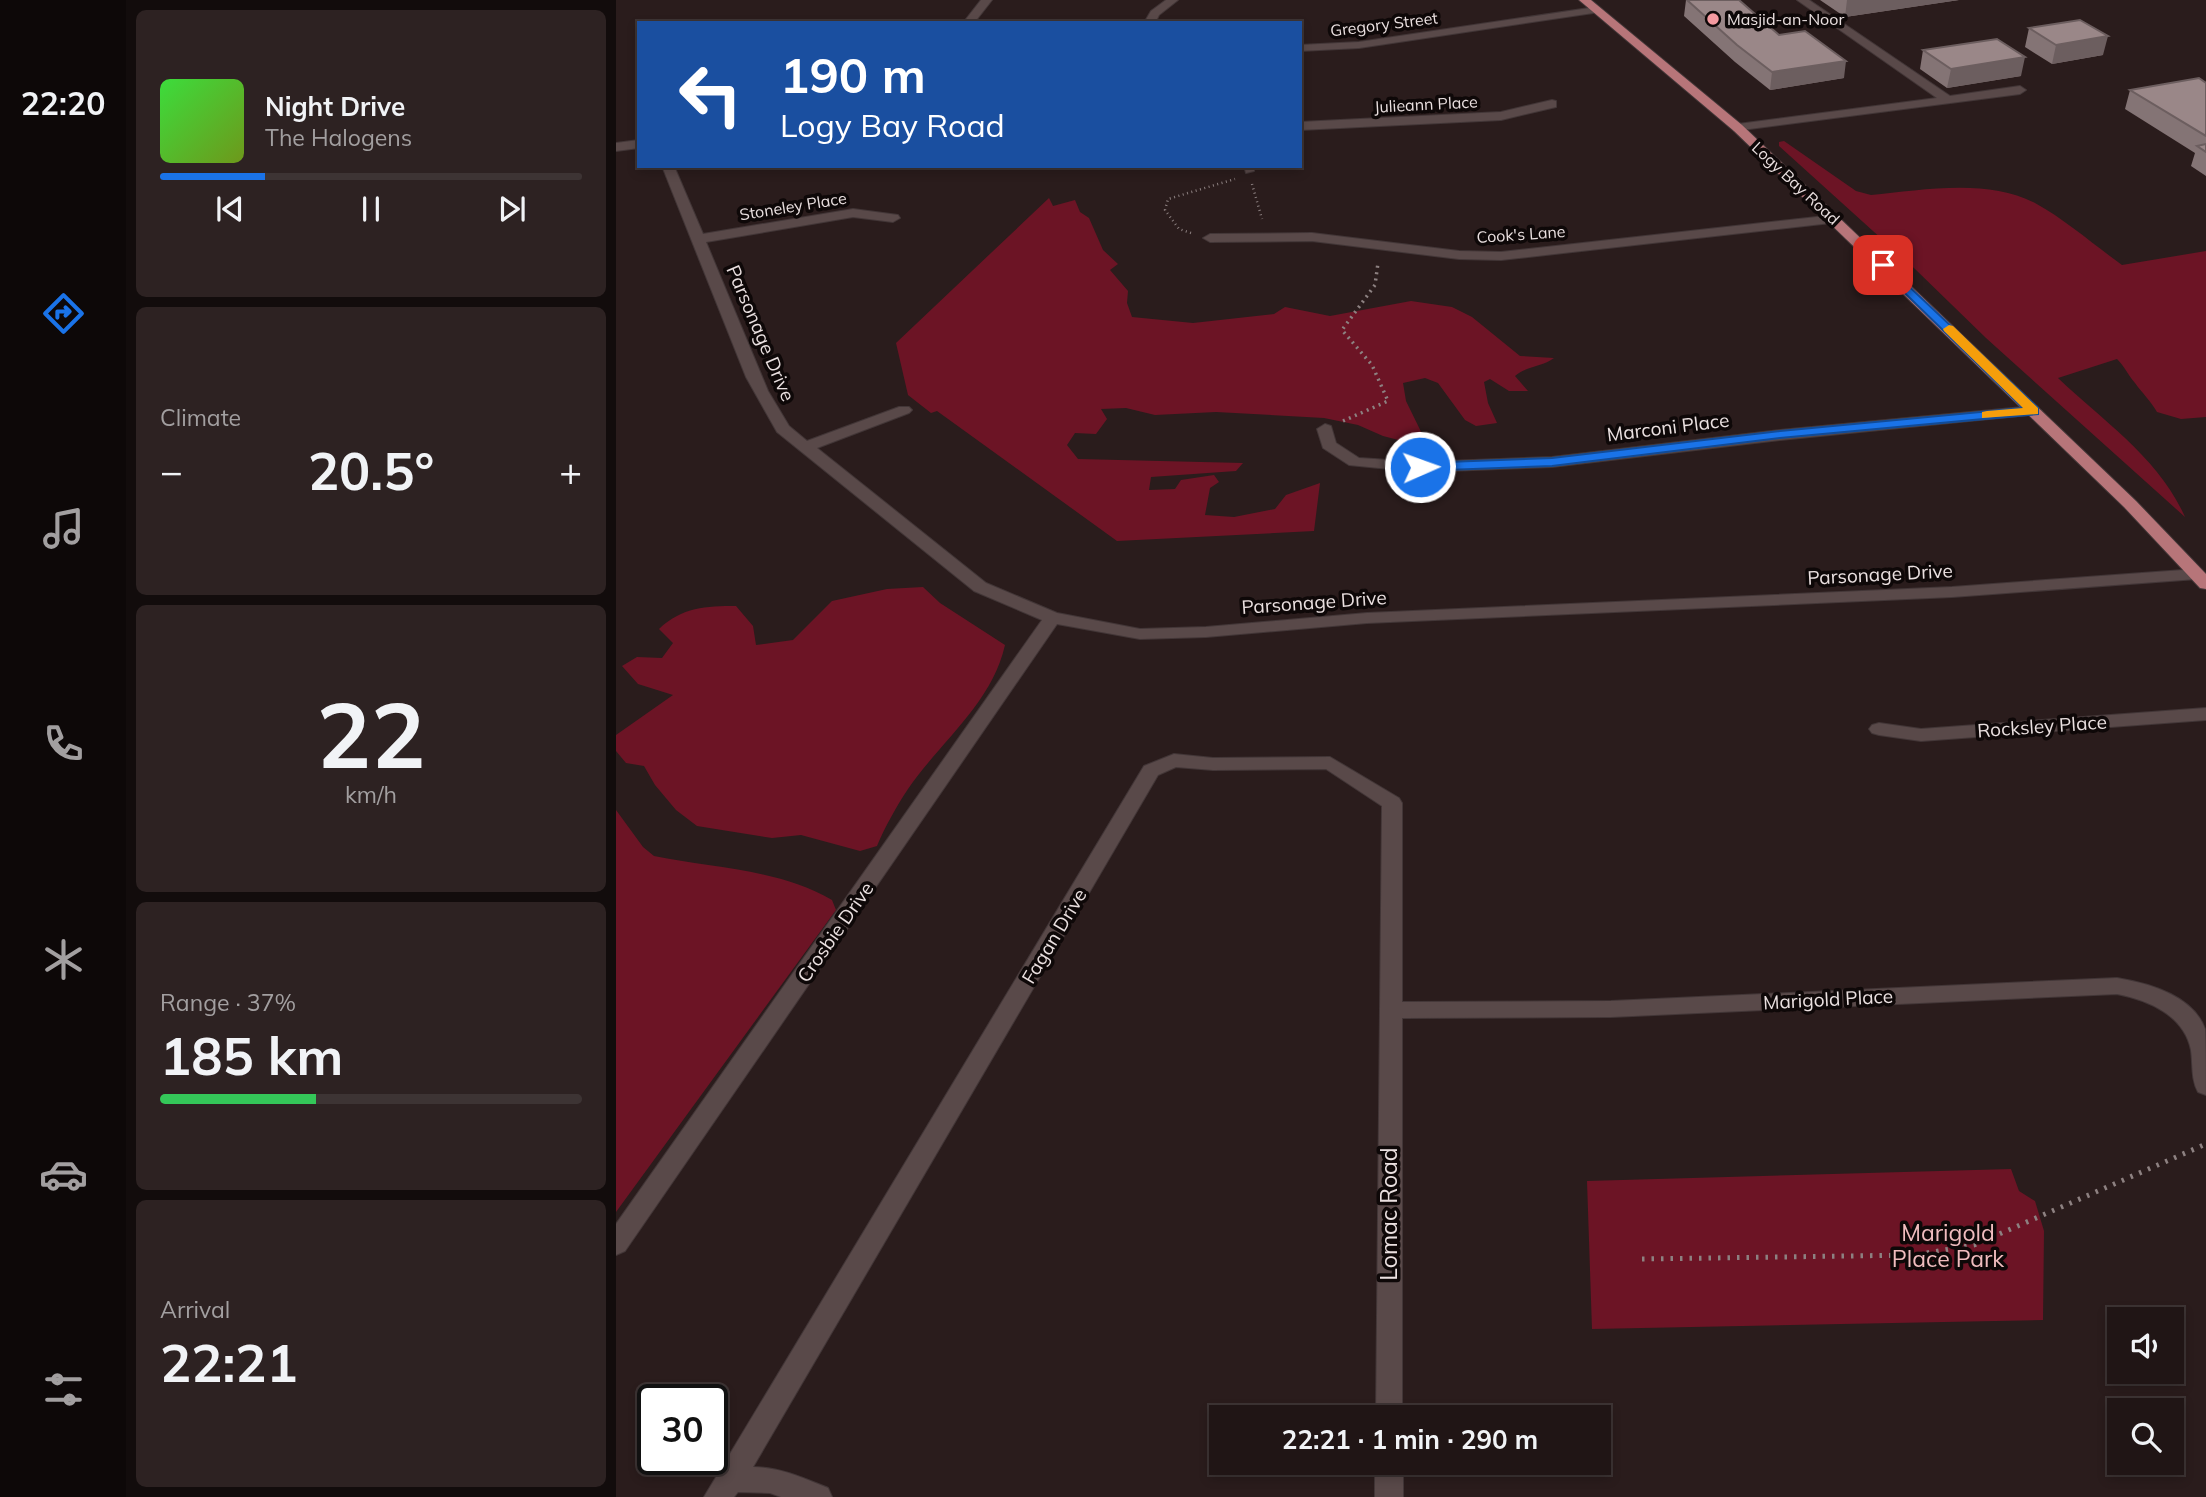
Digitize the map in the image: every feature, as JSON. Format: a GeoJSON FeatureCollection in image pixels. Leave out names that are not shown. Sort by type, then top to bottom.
{"type":"FeatureCollection","features":[{"type":"Feature","properties":{"kind":"main road","name":"Logy Bay Road"},"geometry":{"type":"LineString","coordinates":[[1584,0],[1738,128],[2034,411],[2202,579]]}},
{"type":"Feature","properties":{"kind":"street"},"geometry":{"type":"LineString","coordinates":[[970,21],[987,0]]}},
{"type":"Feature","properties":{"kind":"street"},"geometry":{"type":"LineString","coordinates":[[1150,21],[1155,13],[1173,0]]}},
{"type":"Feature","properties":{"kind":"street"},"geometry":{"type":"LineString","coordinates":[[1802,0],[1948,100]]}},
{"type":"Feature","properties":{"kind":"street","name":"Gregory Street"},"geometry":{"type":"LineString","coordinates":[[1302,48],[1359,45],[1596,10]]}},
{"type":"Feature","properties":{"kind":"street"},"geometry":{"type":"LineString","coordinates":[[1738,128],[2020,90]]}},
{"type":"Feature","properties":{"kind":"street","name":"Julieann Place"},"geometry":{"type":"LineString","coordinates":[[1302,126],[1501,116],[1552,104]]}},
{"type":"Feature","properties":{"kind":"street"},"geometry":{"type":"LineString","coordinates":[[616,147],[637,144]]}},
{"type":"Feature","properties":{"kind":"street","name":"Parsonage Drive"},"geometry":{"type":"LineString","coordinates":[[669,168],[748,365],[769,411],[783,429],[980,587],[1052,618],[1140,634],[1367,618],[2202,579]]}},
{"type":"Feature","properties":{"kind":"street","name":"Stoneley Place"},"geometry":{"type":"LineString","coordinates":[[699,239],[853,213],[892,218]]}},
{"type":"Feature","properties":{"kind":"street","name":"Cook's Lane"},"geometry":{"type":"LineString","coordinates":[[1210,238],[1312,237],[1459,255],[1501,256],[1835,219]]}},
{"type":"Feature","properties":{"kind":"street"},"geometry":{"type":"LineString","coordinates":[[805,447],[904,410]]}},
{"type":"Feature","properties":{"kind":"street","name":"Marconi Place"},"geometry":{"type":"LineString","coordinates":[[1325,429],[1329,445],[1354,462],[1420,467],[1552,462],[1780,435],[2034,411]]}},
{"type":"Feature","properties":{"kind":"street","name":"Crosbie Drive"},"geometry":{"type":"LineString","coordinates":[[616,1244],[1052,618]]}},
{"type":"Feature","properties":{"kind":"street","name":"Rocksley Place"},"geometry":{"type":"LineString","coordinates":[[1879,729],[1921,735],[2206,714]]}},
{"type":"Feature","properties":{"kind":"street","name":"Fagan Drive"},"geometry":{"type":"LineString","coordinates":[[724,1488],[1151,771],[1174,760],[1213,764],[1330,763],[1392,803],[1389,1010]]}},
{"type":"Feature","properties":{"kind":"street","name":"Marigold Place"},"geometry":{"type":"LineString","coordinates":[[1389,1010],[1611,1009],[2117,986],[2155,996],[2186,1018],[2201,1045],[2206,1086]]}},
{"type":"Feature","properties":{"kind":"street","name":"Lomac Road"},"geometry":{"type":"LineString","coordinates":[[1389,1010],[1389,1405]]}},
{"type":"Feature","properties":{"kind":"street"},"geometry":{"type":"LineString","coordinates":[[1389,1475],[1389,1497]]}},
{"type":"Feature","properties":{"kind":"street"},"geometry":{"type":"LineString","coordinates":[[724,1488],[770,1480],[818,1497]]}},
{"type":"Feature","properties":{"kind":"path"},"geometry":{"type":"LineString","coordinates":[[1210,238],[1179,229],[1165,210],[1168,199],[1234,180],[1249,169],[1263,224],[1273,238]]}},
{"type":"Feature","properties":{"kind":"path"},"geometry":{"type":"LineString","coordinates":[[1325,429],[1388,401],[1375,368],[1342,330],[1345,321],[1360,308],[1377,282],[1377,245]]}},
{"type":"Feature","properties":{"kind":"path"},"geometry":{"type":"LineString","coordinates":[[1642,1259],[1915,1255],[1974,1245],[2206,1144]]}},
{"type":"Feature","properties":{"kind":"green space"},"geometry":{"type":"Polygon","coordinates":[[[1784,141],[1856,191],[1871,195],[1976,188],[2017,195],[2058,217],[2122,265],[2206,251],[2206,417],[2181,419],[2157,412],[2117,359],[2058,378],[2145,458],[2161,476],[2185,517],[1986,338],[1915,269],[1779,146],[1779,142],[1784,141]]]}},
{"type":"Feature","properties":{"kind":"green space"},"geometry":{"type":"Polygon","coordinates":[[[1049,198],[1053,206],[1075,200],[1080,212],[1089,218],[1103,250],[1118,264],[1110,270],[1128,291],[1127,303],[1132,317],[1193,323],[1274,314],[1285,307],[1330,316],[1411,301],[1452,307],[1472,317],[1520,356],[1554,358],[1515,376],[1528,391],[1509,391],[1490,379],[1484,382],[1488,403],[1497,423],[1476,426],[1465,420],[1438,383],[1425,378],[1403,383],[1406,401],[1429,448],[1383,436],[1358,425],[1324,418],[1216,412],[1155,415],[1126,408],[1101,409],[1107,419],[1096,434],[1075,433],[1067,445],[1078,459],[1243,463],[1236,471],[1151,477],[1149,490],[1175,489],[1181,480],[1214,475],[1219,482],[1210,488],[1205,515],[1234,517],[1275,509],[1286,495],[1320,483],[1314,531],[1117,541],[937,411],[931,413],[908,395],[896,343],[1049,198]]]}},
{"type":"Feature","properties":{"kind":"green space"},"geometry":{"type":"Polygon","coordinates":[[[923,587],[940,603],[1005,645],[989,685],[964,721],[908,789],[877,846],[860,851],[801,835],[772,838],[697,826],[676,810],[655,785],[644,766],[626,763],[616,751],[616,735],[673,695],[638,684],[622,666],[637,657],[662,658],[673,643],[659,629],[677,616],[705,607],[736,606],[753,626],[756,645],[793,640],[832,601],[887,589],[923,587]]]}},
{"type":"Feature","properties":{"kind":"green space"},"geometry":{"type":"Polygon","coordinates":[[[616,810],[643,847],[654,856],[745,871],[790,882],[832,900],[836,910],[616,1212],[616,810]]]}},
{"type":"Feature","properties":{"kind":"green space","name":"Marigold Place Park"},"geometry":{"type":"Polygon","coordinates":[[[2011,1169],[2019,1191],[2035,1201],[2044,1231],[2043,1320],[1592,1329],[1587,1181],[2011,1169]]]}},
{"type":"Feature","properties":{"kind":"building"},"geometry":{"type":"Polygon","coordinates":[[[1687,0],[1739,0],[1779,35],[1805,31],[1846,61],[1772,72],[1687,0]]]}},
{"type":"Feature","properties":{"kind":"building"},"geometry":{"type":"Polygon","coordinates":[[[2080,20],[2108,36],[2056,45],[2029,28],[2080,20]]]}},
{"type":"Feature","properties":{"kind":"building"},"geometry":{"type":"Polygon","coordinates":[[[1997,39],[2025,57],[1951,69],[1923,50],[1997,39]]]}},
{"type":"Feature","properties":{"kind":"building"},"geometry":{"type":"Polygon","coordinates":[[[2199,78],[2206,83],[2206,136],[2130,90],[2199,78]]]}},
{"type":"Feature","properties":{"kind":"building"},"geometry":{"type":"Polygon","coordinates":[[[2206,144],[2206,152],[2197,146],[2206,144]]]}},
{"type":"Feature","properties":{"kind":"slow traffic"},"geometry":{"type":"LineString","coordinates":[[1949,329],[2034,411],[1987,415]]}},
{"type":"Feature","properties":{"kind":"place","name":"Masjid-an-Noor"},"geometry":{"type":"Point","coordinates":[1713,19]}},
{"type":"Feature","properties":{"kind":"route"},"geometry":{"type":"LineString","coordinates":[[1420,467],[1552,462],[1780,435],[2034,411],[1883,265]]}}]}
